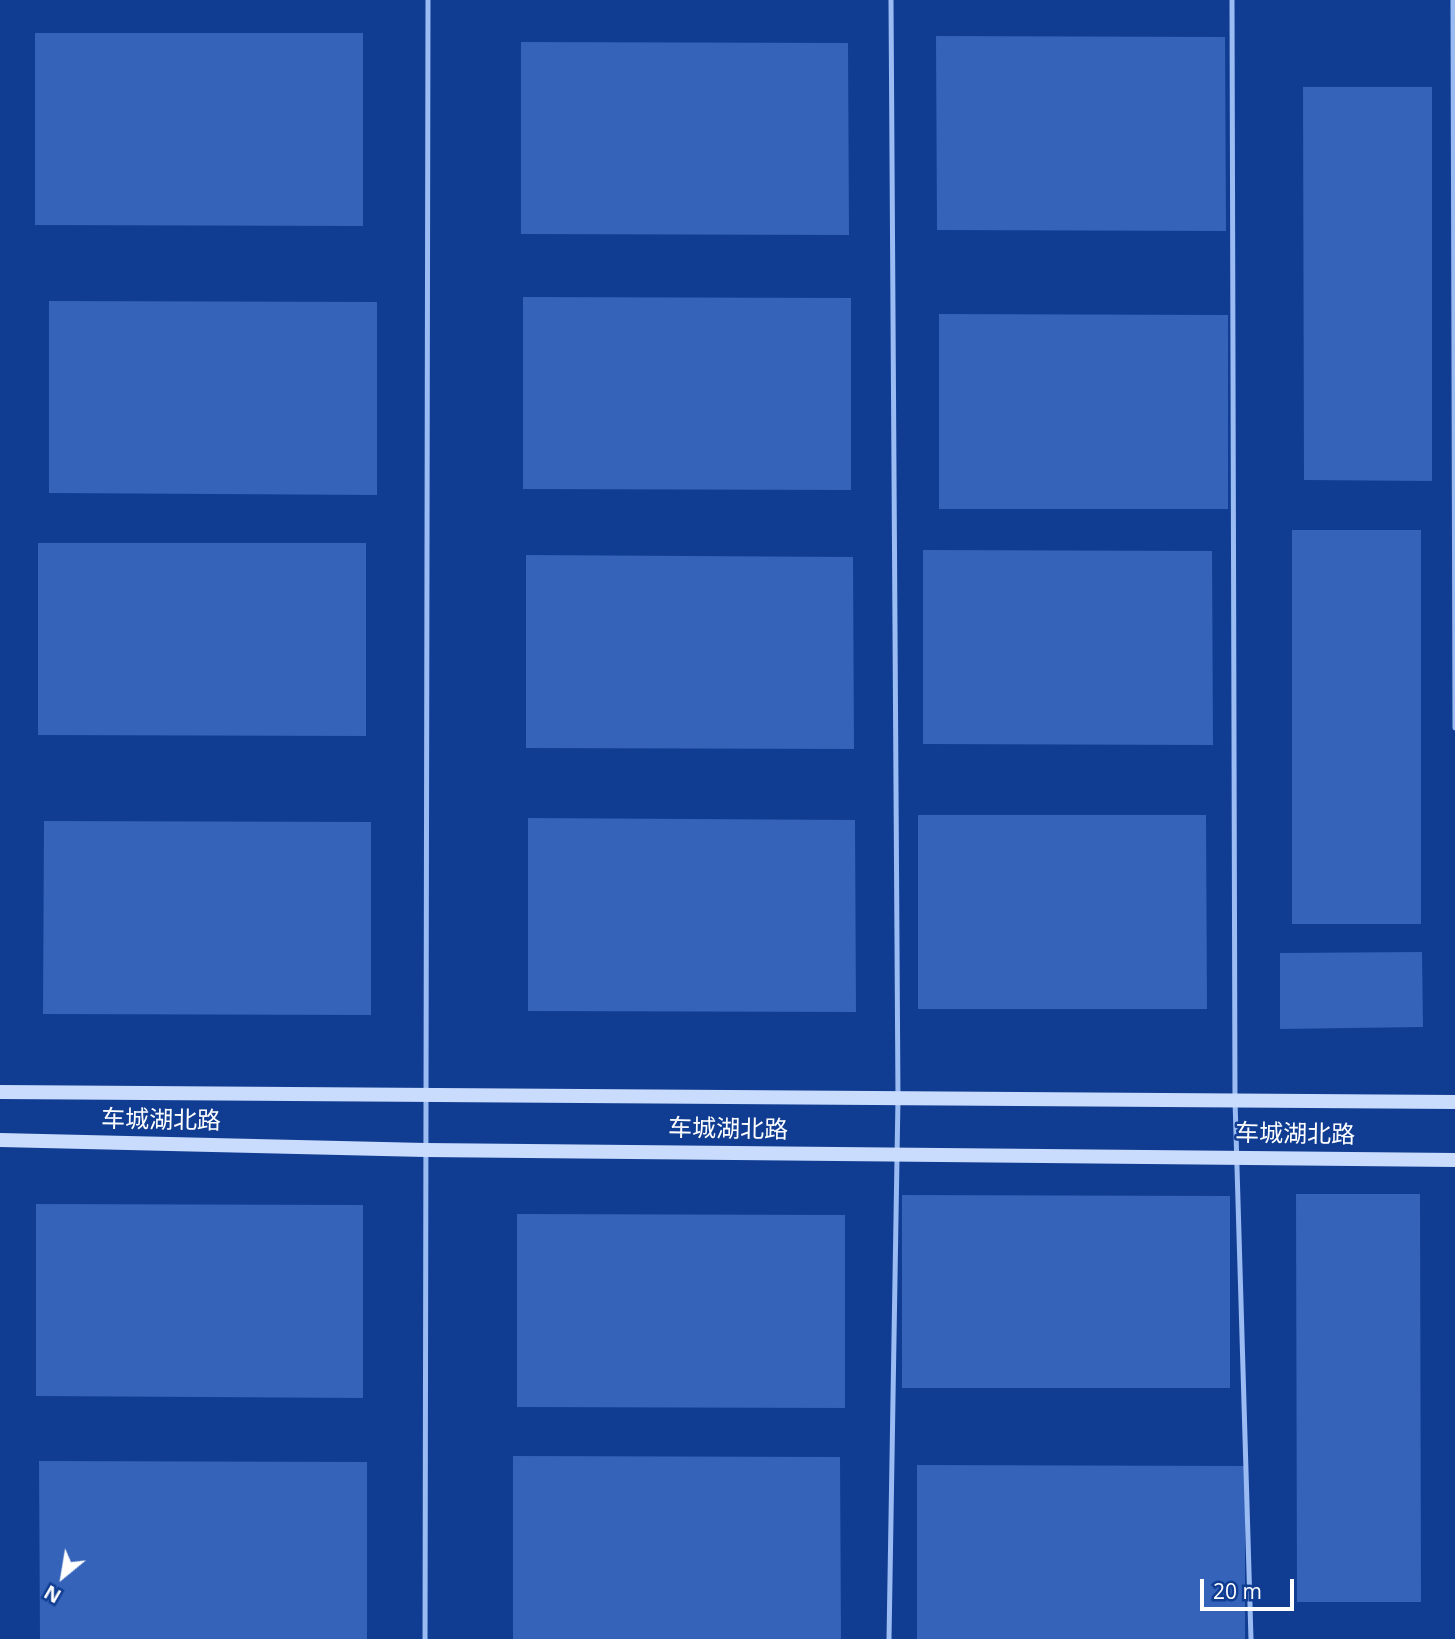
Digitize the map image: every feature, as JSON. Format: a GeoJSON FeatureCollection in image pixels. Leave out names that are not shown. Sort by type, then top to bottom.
{"type":"FeatureCollection","features":[{"type":"Feature","properties":{"kind":"main road","name":"车城湖北路"},"geometry":{"type":"LineString","coordinates":[[0,1092],[1455,1102]]}},
{"type":"Feature","properties":{"kind":"main road","name":"车城湖北路"},"geometry":{"type":"LineString","coordinates":[[0,1140],[425,1150],[1455,1160]]}},
{"type":"Feature","properties":{"kind":"lane"},"geometry":{"type":"LineString","coordinates":[[425,1639],[428,0]]}},
{"type":"Feature","properties":{"kind":"lane"},"geometry":{"type":"LineString","coordinates":[[889,1639],[898,1098],[891,0]]}},
{"type":"Feature","properties":{"kind":"lane"},"geometry":{"type":"LineString","coordinates":[[1232,0],[1235,1100],[1251,1639]]}},
{"type":"Feature","properties":{"kind":"lane"},"geometry":{"type":"LineString","coordinates":[[1453,0],[1455,728]]}},
{"type":"Feature","properties":{"kind":"building"},"geometry":{"type":"Polygon","coordinates":[[[35,33],[363,33],[363,226],[35,225],[35,33]]]}},
{"type":"Feature","properties":{"kind":"building"},"geometry":{"type":"Polygon","coordinates":[[[936,36],[1225,37],[1226,231],[937,230],[936,36]]]}},
{"type":"Feature","properties":{"kind":"building"},"geometry":{"type":"Polygon","coordinates":[[[521,42],[848,43],[849,235],[521,234],[521,42]]]}},
{"type":"Feature","properties":{"kind":"building"},"geometry":{"type":"Polygon","coordinates":[[[1303,87],[1432,87],[1432,481],[1304,480],[1303,87]]]}},
{"type":"Feature","properties":{"kind":"building"},"geometry":{"type":"Polygon","coordinates":[[[523,297],[851,298],[851,490],[523,489],[523,297]]]}},
{"type":"Feature","properties":{"kind":"building"},"geometry":{"type":"Polygon","coordinates":[[[49,301],[377,302],[377,495],[49,493],[49,301]]]}},
{"type":"Feature","properties":{"kind":"building"},"geometry":{"type":"Polygon","coordinates":[[[939,314],[1228,315],[1228,509],[939,509],[939,314]]]}},
{"type":"Feature","properties":{"kind":"building"},"geometry":{"type":"Polygon","coordinates":[[[1292,530],[1421,530],[1421,924],[1292,924],[1292,530]]]}},
{"type":"Feature","properties":{"kind":"building"},"geometry":{"type":"Polygon","coordinates":[[[38,543],[366,543],[366,736],[38,735],[38,543]]]}},
{"type":"Feature","properties":{"kind":"building"},"geometry":{"type":"Polygon","coordinates":[[[923,550],[1212,551],[1213,745],[923,744],[923,550]]]}},
{"type":"Feature","properties":{"kind":"building"},"geometry":{"type":"Polygon","coordinates":[[[526,555],[853,557],[854,749],[526,748],[526,555]]]}},
{"type":"Feature","properties":{"kind":"building"},"geometry":{"type":"Polygon","coordinates":[[[918,815],[1206,815],[1207,1009],[918,1009],[918,815]]]}},
{"type":"Feature","properties":{"kind":"building"},"geometry":{"type":"Polygon","coordinates":[[[528,818],[855,820],[856,1012],[528,1011],[528,818]]]}},
{"type":"Feature","properties":{"kind":"building"},"geometry":{"type":"Polygon","coordinates":[[[44,821],[371,822],[371,1015],[43,1014],[44,821]]]}},
{"type":"Feature","properties":{"kind":"building"},"geometry":{"type":"Polygon","coordinates":[[[1422,952],[1423,1027],[1280,1029],[1280,953],[1422,952]]]}},
{"type":"Feature","properties":{"kind":"building"},"geometry":{"type":"Polygon","coordinates":[[[1296,1194],[1420,1194],[1421,1602],[1297,1602],[1296,1194]]]}},
{"type":"Feature","properties":{"kind":"building"},"geometry":{"type":"Polygon","coordinates":[[[902,1195],[1230,1196],[1230,1388],[902,1388],[902,1195]]]}},
{"type":"Feature","properties":{"kind":"building"},"geometry":{"type":"Polygon","coordinates":[[[36,1204],[363,1205],[363,1398],[36,1396],[36,1204]]]}},
{"type":"Feature","properties":{"kind":"building"},"geometry":{"type":"Polygon","coordinates":[[[517,1214],[845,1215],[845,1408],[517,1407],[517,1214]]]}},
{"type":"Feature","properties":{"kind":"building"},"geometry":{"type":"Polygon","coordinates":[[[513,1456],[840,1457],[841,1639],[513,1639],[513,1456]]]}},
{"type":"Feature","properties":{"kind":"building"},"geometry":{"type":"Polygon","coordinates":[[[39,1461],[367,1462],[367,1639],[40,1639],[39,1461]]]}},
{"type":"Feature","properties":{"kind":"building"},"geometry":{"type":"Polygon","coordinates":[[[917,1465],[1245,1466],[1245,1639],[917,1639],[917,1465]]]}}]}
